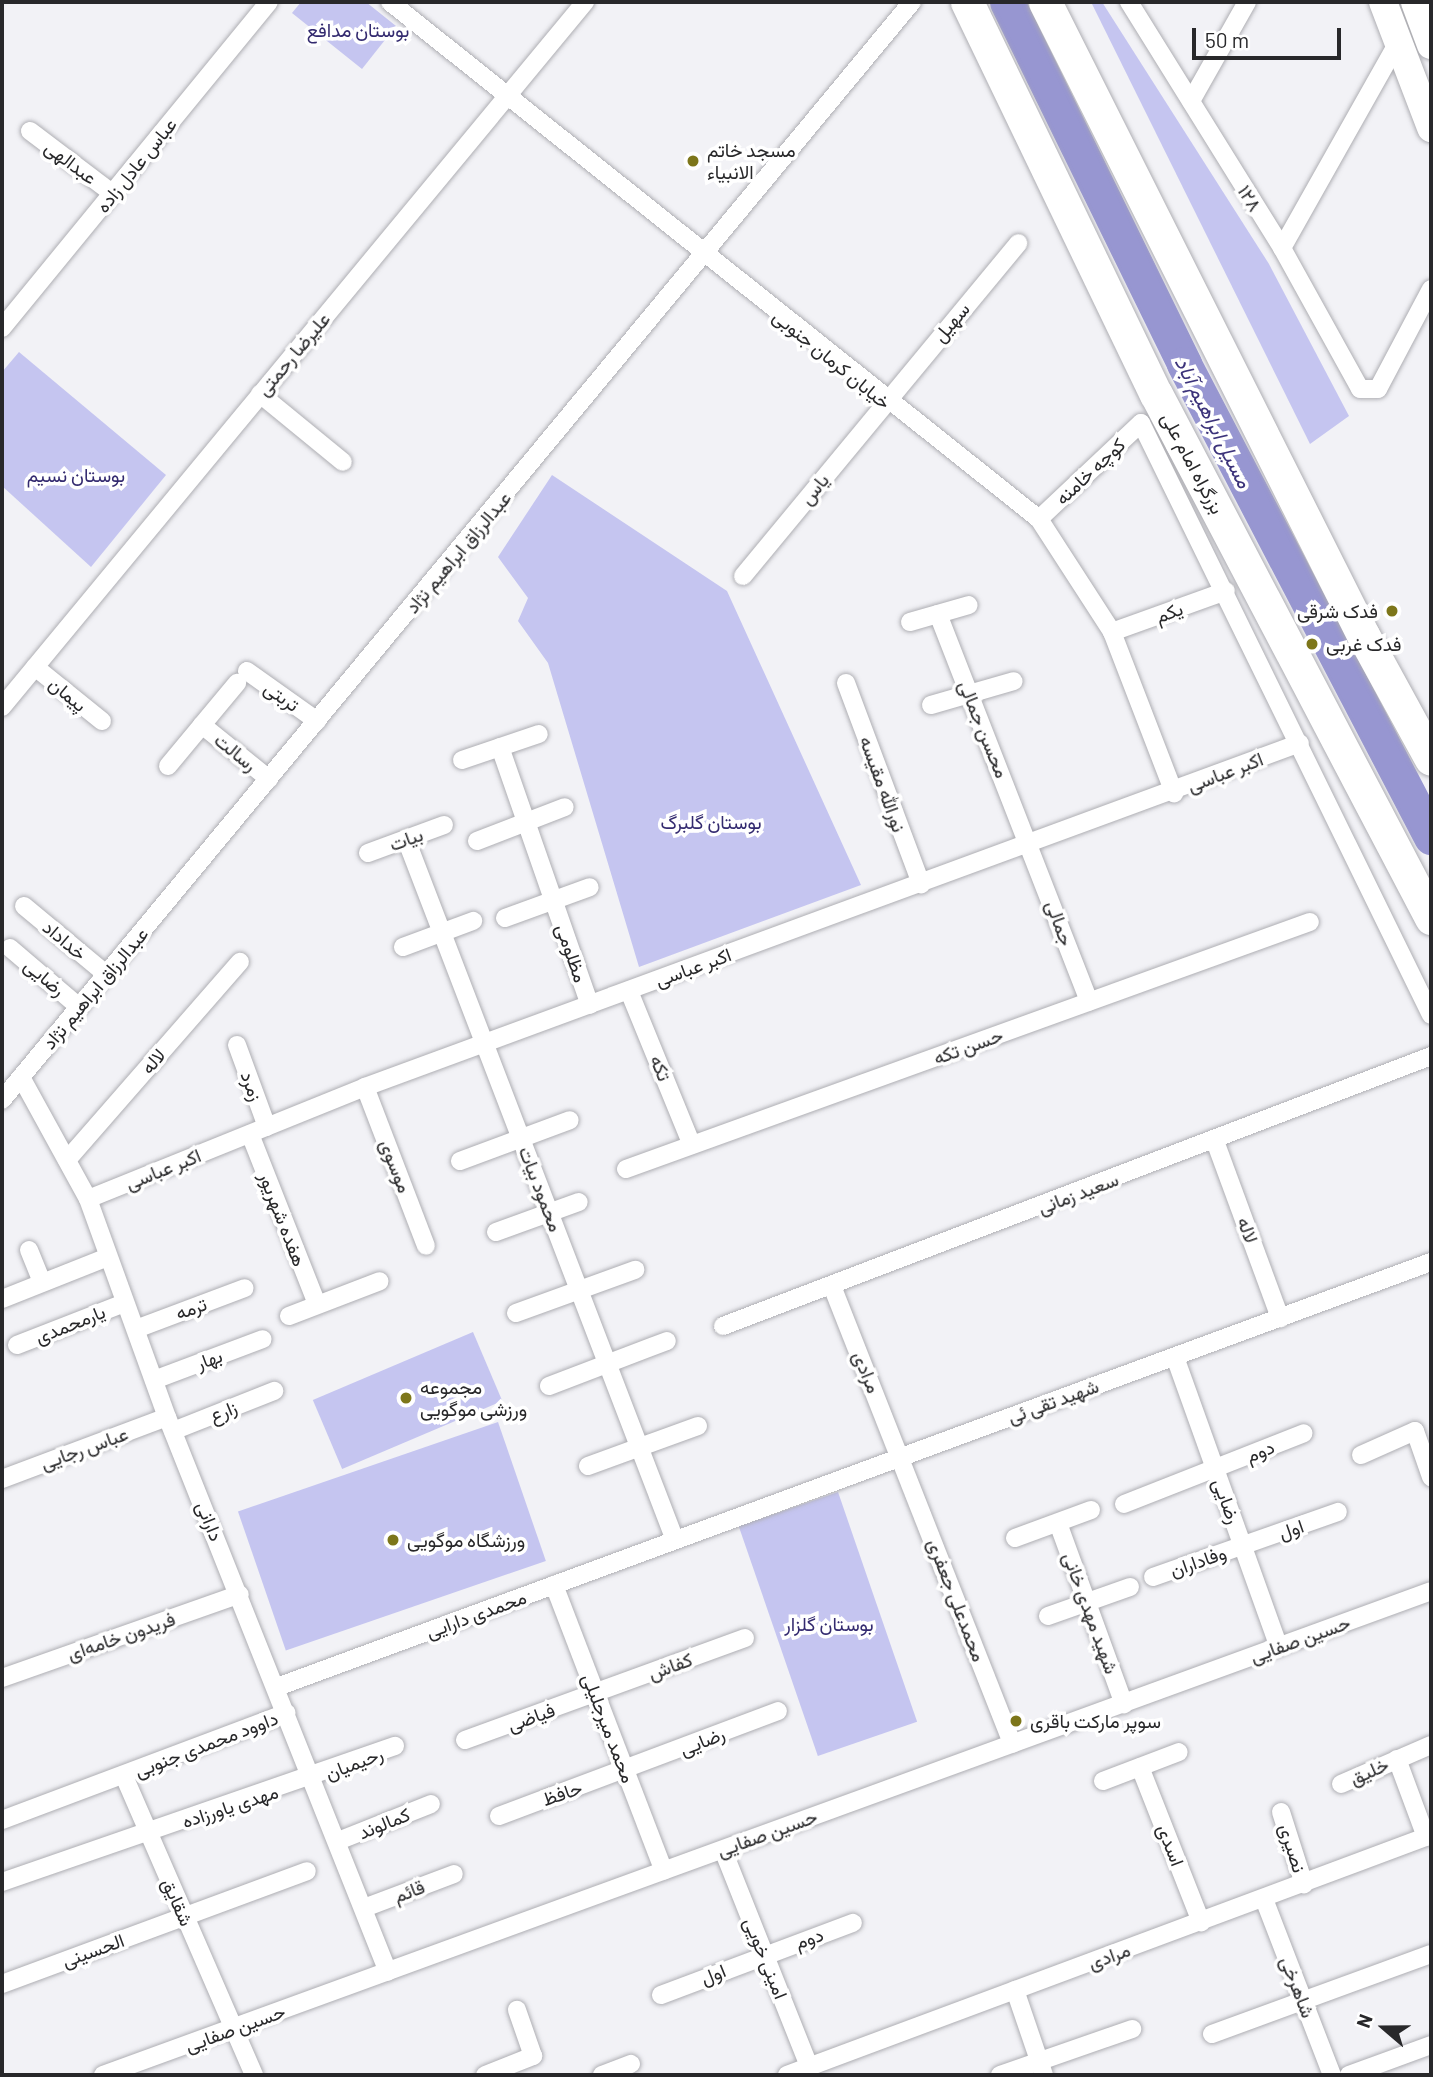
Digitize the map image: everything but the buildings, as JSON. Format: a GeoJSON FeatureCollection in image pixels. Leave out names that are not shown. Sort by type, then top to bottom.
{"type":"FeatureCollection","features":[{"type":"Feature","properties":{"kind":"highway","name":"بزرگراه امام علی"},"geometry":{"type":"LineString","coordinates":[[967,2],[1156,394],[1431,918]]}},
{"type":"Feature","properties":{"kind":"highway"},"geometry":{"type":"LineString","coordinates":[[1045,2],[1351,612],[1431,758]]}},
{"type":"Feature","properties":{"kind":"main road"},"geometry":{"type":"LineString","coordinates":[[1383,2],[1431,128]]}},
{"type":"Feature","properties":{"kind":"main road"},"geometry":{"type":"LineString","coordinates":[[1415,2],[1431,44]]}},
{"type":"Feature","properties":{"kind":"street","name":"عباس عادل زاده"},"geometry":{"type":"LineString","coordinates":[[2,328],[269,2]]}},
{"type":"Feature","properties":{"kind":"street","name":"خیابان کرمان جنوبی"},"geometry":{"type":"LineString","coordinates":[[390,2],[884,401],[1039,519],[1112,632],[1174,793]]}},
{"type":"Feature","properties":{"kind":"street","name":"علیرضا رحمتی"},"geometry":{"type":"LineString","coordinates":[[2,707],[585,2]]}},
{"type":"Feature","properties":{"kind":"street","name":"عبدالرزاق ابراهیم نژاد"},"geometry":{"type":"LineString","coordinates":[[2,1100],[912,2]]}},
{"type":"Feature","properties":{"kind":"street","name":"۱۲۸"},"geometry":{"type":"LineString","coordinates":[[1129,2],[1282,248],[1360,388],[1370,391],[1378,389],[1431,289]]}},
{"type":"Feature","properties":{"kind":"street"},"geometry":{"type":"LineString","coordinates":[[1191,101],[1247,2]]}},
{"type":"Feature","properties":{"kind":"street"},"geometry":{"type":"LineString","coordinates":[[1282,248],[1398,42]]}},
{"type":"Feature","properties":{"kind":"street","name":"عبدالهی"},"geometry":{"type":"LineString","coordinates":[[30,131],[112,193]]}},
{"type":"Feature","properties":{"kind":"street","name":"سهیل"},"geometry":{"type":"LineString","coordinates":[[884,401],[1018,243]]}},
{"type":"Feature","properties":{"kind":"street"},"geometry":{"type":"LineString","coordinates":[[260,394],[343,462]]}},
{"type":"Feature","properties":{"kind":"street","name":"یاس"},"geometry":{"type":"LineString","coordinates":[[743,576],[884,401]]}},
{"type":"Feature","properties":{"kind":"street","name":"کوچه خامنه"},"geometry":{"type":"LineString","coordinates":[[1039,519],[1140,423],[1226,592]]}},
{"type":"Feature","properties":{"kind":"street"},"geometry":{"type":"LineString","coordinates":[[1226,592],[1431,1015]]}},
{"type":"Feature","properties":{"kind":"street","name":"یکم"},"geometry":{"type":"LineString","coordinates":[[1112,632],[1226,592]]}},
{"type":"Feature","properties":{"kind":"street"},"geometry":{"type":"LineString","coordinates":[[910,622],[969,605]]}},
{"type":"Feature","properties":{"kind":"street","name":"محسن جمالی"},"geometry":{"type":"LineString","coordinates":[[938,614],[1031,845]]}},
{"type":"Feature","properties":{"kind":"street","name":"پیمان"},"geometry":{"type":"LineString","coordinates":[[35,667],[102,721]]}},
{"type":"Feature","properties":{"kind":"street","name":"تربتی"},"geometry":{"type":"LineString","coordinates":[[242,677],[317,721]]}},
{"type":"Feature","properties":{"kind":"street","name":"رسالت"},"geometry":{"type":"LineString","coordinates":[[168,766],[242,677]]}},
{"type":"Feature","properties":{"kind":"street"},"geometry":{"type":"LineString","coordinates":[[931,705],[1014,681]]}},
{"type":"Feature","properties":{"kind":"street","name":"نورالله مقیسه"},"geometry":{"type":"LineString","coordinates":[[846,683],[921,884]]}},
{"type":"Feature","properties":{"kind":"street","name":"رسالت"},"geometry":{"type":"LineString","coordinates":[[202,725],[269,779]]}},
{"type":"Feature","properties":{"kind":"street"},"geometry":{"type":"LineString","coordinates":[[462,760],[539,734]]}},
{"type":"Feature","properties":{"kind":"street","name":"اکبر عباسی"},"geometry":{"type":"LineString","coordinates":[[88,1199],[365,1087],[1174,793],[1300,743]]}},
{"type":"Feature","properties":{"kind":"street","name":"مظلومی"},"geometry":{"type":"LineString","coordinates":[[500,747],[590,1005]]}},
{"type":"Feature","properties":{"kind":"street"},"geometry":{"type":"LineString","coordinates":[[477,841],[565,807]]}},
{"type":"Feature","properties":{"kind":"street","name":"بیات"},"geometry":{"type":"LineString","coordinates":[[368,853],[444,825]]}},
{"type":"Feature","properties":{"kind":"street","name":"محمود بیات"},"geometry":{"type":"LineString","coordinates":[[406,839],[675,1541]]}},
{"type":"Feature","properties":{"kind":"street","name":"جمالی"},"geometry":{"type":"LineString","coordinates":[[1031,845],[1089,1002]]}},
{"type":"Feature","properties":{"kind":"street","name":"مظلومی"},"geometry":{"type":"LineString","coordinates":[[505,918],[590,887]]}},
{"type":"Feature","properties":{"kind":"street","name":"خداداد"},"geometry":{"type":"LineString","coordinates":[[24,906],[106,974]]}},
{"type":"Feature","properties":{"kind":"street"},"geometry":{"type":"LineString","coordinates":[[403,947],[473,920]]}},
{"type":"Feature","properties":{"kind":"street","name":"حسن تکه"},"geometry":{"type":"LineString","coordinates":[[626,1169],[1310,922]]}},
{"type":"Feature","properties":{"kind":"street","name":"رضایی"},"geometry":{"type":"LineString","coordinates":[[10,948],[79,1007]]}},
{"type":"Feature","properties":{"kind":"street","name":"لاله"},"geometry":{"type":"LineString","coordinates":[[66,1160],[240,962]]}},
{"type":"Feature","properties":{"kind":"street","name":"تکه"},"geometry":{"type":"LineString","coordinates":[[629,990],[692,1145]]}},
{"type":"Feature","properties":{"kind":"street","name":"زمرد"},"geometry":{"type":"LineString","coordinates":[[237,1045],[258,1130]]}},
{"type":"Feature","properties":{"kind":"street","name":"سعید زمانی"},"geometry":{"type":"LineString","coordinates":[[723,1326],[1215,1141],[1431,1056]]}},
{"type":"Feature","properties":{"kind":"street","name":"دارانی"},"geometry":{"type":"LineString","coordinates":[[21,1077],[88,1199],[170,1424],[277,1687],[388,1972]]}},
{"type":"Feature","properties":{"kind":"street","name":"موسوی"},"geometry":{"type":"LineString","coordinates":[[365,1087],[426,1246]]}},
{"type":"Feature","properties":{"kind":"street"},"geometry":{"type":"LineString","coordinates":[[460,1161],[570,1119]]}},
{"type":"Feature","properties":{"kind":"street","name":"هفده شهریور"},"geometry":{"type":"LineString","coordinates":[[258,1130],[317,1304]]}},
{"type":"Feature","properties":{"kind":"street","name":"لاله"},"geometry":{"type":"LineString","coordinates":[[1215,1141],[1280,1318]]}},
{"type":"Feature","properties":{"kind":"street"},"geometry":{"type":"LineString","coordinates":[[496,1232],[579,1202]]}},
{"type":"Feature","properties":{"kind":"street"},"geometry":{"type":"LineString","coordinates":[[29,1250],[42,1282]]}},
{"type":"Feature","properties":{"kind":"street"},"geometry":{"type":"LineString","coordinates":[[2,1299],[108,1257]]}},
{"type":"Feature","properties":{"kind":"street","name":"شهید تقی ئی"},"geometry":{"type":"LineString","coordinates":[[675,1541],[1431,1262]]}},
{"type":"Feature","properties":{"kind":"street"},"geometry":{"type":"LineString","coordinates":[[516,1313],[635,1270]]}},
{"type":"Feature","properties":{"kind":"street"},"geometry":{"type":"LineString","coordinates":[[289,1316],[380,1280]]}},
{"type":"Feature","properties":{"kind":"street","name":"مرادی"},"geometry":{"type":"LineString","coordinates":[[832,1286],[902,1457]]}},
{"type":"Feature","properties":{"kind":"street","name":"ترمه"},"geometry":{"type":"LineString","coordinates":[[136,1329],[245,1288]]}},
{"type":"Feature","properties":{"kind":"street","name":"یارمحمدی"},"geometry":{"type":"LineString","coordinates":[[17,1345],[124,1303]]}},
{"type":"Feature","properties":{"kind":"street","name":"بهار"},"geometry":{"type":"LineString","coordinates":[[154,1380],[263,1339]]}},
{"type":"Feature","properties":{"kind":"street"},"geometry":{"type":"LineString","coordinates":[[549,1385],[667,1341]]}},
{"type":"Feature","properties":{"kind":"street","name":"رضایی"},"geometry":{"type":"LineString","coordinates":[[1175,1357],[1279,1647]]}},
{"type":"Feature","properties":{"kind":"street","name":"زارع"},"geometry":{"type":"LineString","coordinates":[[170,1424],[274,1391]]}},
{"type":"Feature","properties":{"kind":"street","name":"عباس رجایی"},"geometry":{"type":"LineString","coordinates":[[2,1479],[170,1424]]}},
{"type":"Feature","properties":{"kind":"street"},"geometry":{"type":"LineString","coordinates":[[588,1466],[698,1426]]}},
{"type":"Feature","properties":{"kind":"street"},"geometry":{"type":"LineString","coordinates":[[1361,1455],[1415,1431],[1431,1477]]}},
{"type":"Feature","properties":{"kind":"street","name":"دوم"},"geometry":{"type":"LineString","coordinates":[[1124,1504],[1304,1433]]}},
{"type":"Feature","properties":{"kind":"street","name":"محمدعلی جعفری"},"geometry":{"type":"LineString","coordinates":[[902,1457],[1013,1744]]}},
{"type":"Feature","properties":{"kind":"street"},"geometry":{"type":"LineString","coordinates":[[1015,1538],[1091,1510]]}},
{"type":"Feature","properties":{"kind":"street","name":"اول"},"geometry":{"type":"LineString","coordinates":[[1243,1545],[1339,1512]]}},
{"type":"Feature","properties":{"kind":"street","name":"شهید مهدی خانی"},"geometry":{"type":"LineString","coordinates":[[1058,1523],[1124,1703]]}},
{"type":"Feature","properties":{"kind":"street","name":"محمدی دارایی"},"geometry":{"type":"LineString","coordinates":[[277,1687],[675,1541]]}},
{"type":"Feature","properties":{"kind":"street","name":"وفاداران"},"geometry":{"type":"LineString","coordinates":[[1153,1577],[1243,1545]]}},
{"type":"Feature","properties":{"kind":"street","name":"محمد میرجلیلی"},"geometry":{"type":"LineString","coordinates":[[554,1585],[664,1871]]}},
{"type":"Feature","properties":{"kind":"street"},"geometry":{"type":"LineString","coordinates":[[1048,1616],[1130,1587]]}},
{"type":"Feature","properties":{"kind":"street","name":"حسین صفایی"},"geometry":{"type":"LineString","coordinates":[[103,2075],[1431,1591]]}},
{"type":"Feature","properties":{"kind":"street","name":"فریدون خامه‌ای"},"geometry":{"type":"LineString","coordinates":[[2,1678],[240,1594]]}},
{"type":"Feature","properties":{"kind":"street","name":"کفاش"},"geometry":{"type":"LineString","coordinates":[[596,1693],[744,1638]]}},
{"type":"Feature","properties":{"kind":"street","name":"فیاضی"},"geometry":{"type":"LineString","coordinates":[[465,1740],[596,1693]]}},
{"type":"Feature","properties":{"kind":"street","name":"رضایی"},"geometry":{"type":"LineString","coordinates":[[626,1771],[778,1711]]}},
{"type":"Feature","properties":{"kind":"street","name":"داوود محمدی جنوبی"},"geometry":{"type":"LineString","coordinates":[[2,1820],[287,1713]]}},
{"type":"Feature","properties":{"kind":"street","name":"خلیق"},"geometry":{"type":"LineString","coordinates":[[1340,1784],[1431,1745]]}},
{"type":"Feature","properties":{"kind":"street","name":"رحیمیان"},"geometry":{"type":"LineString","coordinates":[[313,1779],[395,1746]]}},
{"type":"Feature","properties":{"kind":"street"},"geometry":{"type":"LineString","coordinates":[[1103,1781],[1179,1752]]}},
{"type":"Feature","properties":{"kind":"street","name":"خلیق"},"geometry":{"type":"LineString","coordinates":[[1397,1759],[1429,1836]]}},
{"type":"Feature","properties":{"kind":"street","name":"اسدی"},"geometry":{"type":"LineString","coordinates":[[1140,1767],[1201,1922]]}},
{"type":"Feature","properties":{"kind":"street","name":"حافظ"},"geometry":{"type":"LineString","coordinates":[[499,1816],[626,1771]]}},
{"type":"Feature","properties":{"kind":"street","name":"شقایق"},"geometry":{"type":"LineString","coordinates":[[124,1776],[254,2075]]}},
{"type":"Feature","properties":{"kind":"street","name":"مهدی یاورزاده"},"geometry":{"type":"LineString","coordinates":[[2,1882],[313,1779]]}},
{"type":"Feature","properties":{"kind":"street","name":"کمالوند"},"geometry":{"type":"LineString","coordinates":[[338,1842],[431,1804]]}},
{"type":"Feature","properties":{"kind":"street","name":"نصیری"},"geometry":{"type":"LineString","coordinates":[[1281,1812],[1304,1884]]}},
{"type":"Feature","properties":{"kind":"street","name":"مرادی"},"geometry":{"type":"LineString","coordinates":[[788,2075],[1429,1836]]}},
{"type":"Feature","properties":{"kind":"street","name":"امینی خویی"},"geometry":{"type":"LineString","coordinates":[[723,1850],[809,2066]]}},
{"type":"Feature","properties":{"kind":"street","name":"الحسینی"},"geometry":{"type":"LineString","coordinates":[[2,1984],[307,1871]]}},
{"type":"Feature","properties":{"kind":"street","name":"قائم"},"geometry":{"type":"LineString","coordinates":[[364,1909],[454,1874]]}},
{"type":"Feature","properties":{"kind":"street","name":"شاهرخی"},"geometry":{"type":"LineString","coordinates":[[1264,1899],[1332,2075]]}},
{"type":"Feature","properties":{"kind":"street","name":"دوم"},"geometry":{"type":"LineString","coordinates":[[765,1954],[853,1923]]}},
{"type":"Feature","properties":{"kind":"street","name":"اول"},"geometry":{"type":"LineString","coordinates":[[661,1995],[765,1954]]}},
{"type":"Feature","properties":{"kind":"street"},"geometry":{"type":"LineString","coordinates":[[1212,2034],[1431,1954]]}},
{"type":"Feature","properties":{"kind":"street"},"geometry":{"type":"LineString","coordinates":[[1015,1990],[1042,2068]]}},
{"type":"Feature","properties":{"kind":"street"},"geometry":{"type":"LineString","coordinates":[[485,2075],[533,2056],[517,2010]]}},
{"type":"Feature","properties":{"kind":"street"},"geometry":{"type":"LineString","coordinates":[[1000,2075],[1042,2068],[1132,2029]]}},
{"type":"Feature","properties":{"kind":"street"},"geometry":{"type":"LineString","coordinates":[[1349,2075],[1431,2045]]}},
{"type":"Feature","properties":{"kind":"street"},"geometry":{"type":"LineString","coordinates":[[602,2075],[631,2064]]}},
{"type":"Feature","properties":{"kind":"green space","name":"بوستان مدافع"},"geometry":{"type":"Polygon","coordinates":[[[301,2],[366,2],[396,26],[362,69],[292,13],[301,2]]]}},
{"type":"Feature","properties":{"kind":"green space"},"geometry":{"type":"Polygon","coordinates":[[[1091,2],[1102,2],[1269,264],[1349,416],[1310,444],[1091,2]]]}},
{"type":"Feature","properties":{"kind":"green space","name":"بوستان نسیم"},"geometry":{"type":"Polygon","coordinates":[[[19,352],[166,475],[91,567],[2,486],[2,372],[19,352]]]}},
{"type":"Feature","properties":{"kind":"green space","name":"بوستان گلبرگ"},"geometry":{"type":"Polygon","coordinates":[[[552,475],[727,591],[861,885],[639,967],[548,663],[518,621],[528,598],[498,557],[552,475]]]}},
{"type":"Feature","properties":{"kind":"green space","name":"مجموعه ورزشی موگویی"},"geometry":{"type":"Polygon","coordinates":[[[473,1332],[502,1401],[342,1469],[313,1400],[473,1332]]]}},
{"type":"Feature","properties":{"kind":"green space","name":"ورزشگاه موگویی"},"geometry":{"type":"Polygon","coordinates":[[[498,1422],[546,1561],[286,1651],[238,1512],[498,1422]]]}},
{"type":"Feature","properties":{"kind":"green space","name":"بوستان گلزار"},"geometry":{"type":"Polygon","coordinates":[[[838,1492],[917,1722],[818,1756],[739,1526],[838,1492]]]}},
{"type":"Feature","properties":{"kind":"waterway","name":"مسیل ابراهیم آباد"},"geometry":{"type":"LineString","coordinates":[[1007,2],[1184,364],[1431,837]]}},
{"type":"Feature","properties":{"kind":"place","name":"مسجد خاتم الانبیاء"},"geometry":{"type":"Point","coordinates":[693,161]}},
{"type":"Feature","properties":{"kind":"place","name":"فدک شرقی"},"geometry":{"type":"Point","coordinates":[1392,611]}},
{"type":"Feature","properties":{"kind":"place","name":"فدک غربی"},"geometry":{"type":"Point","coordinates":[1312,644]}},
{"type":"Feature","properties":{"kind":"place","name":"مجموعه ورزشی موگویی"},"geometry":{"type":"Point","coordinates":[406,1398]}},
{"type":"Feature","properties":{"kind":"place","name":"ورزشگاه موگویی"},"geometry":{"type":"Point","coordinates":[393,1540]}},
{"type":"Feature","properties":{"kind":"place","name":"سوپر مارکت باقری"},"geometry":{"type":"Point","coordinates":[1016,1721]}}]}
